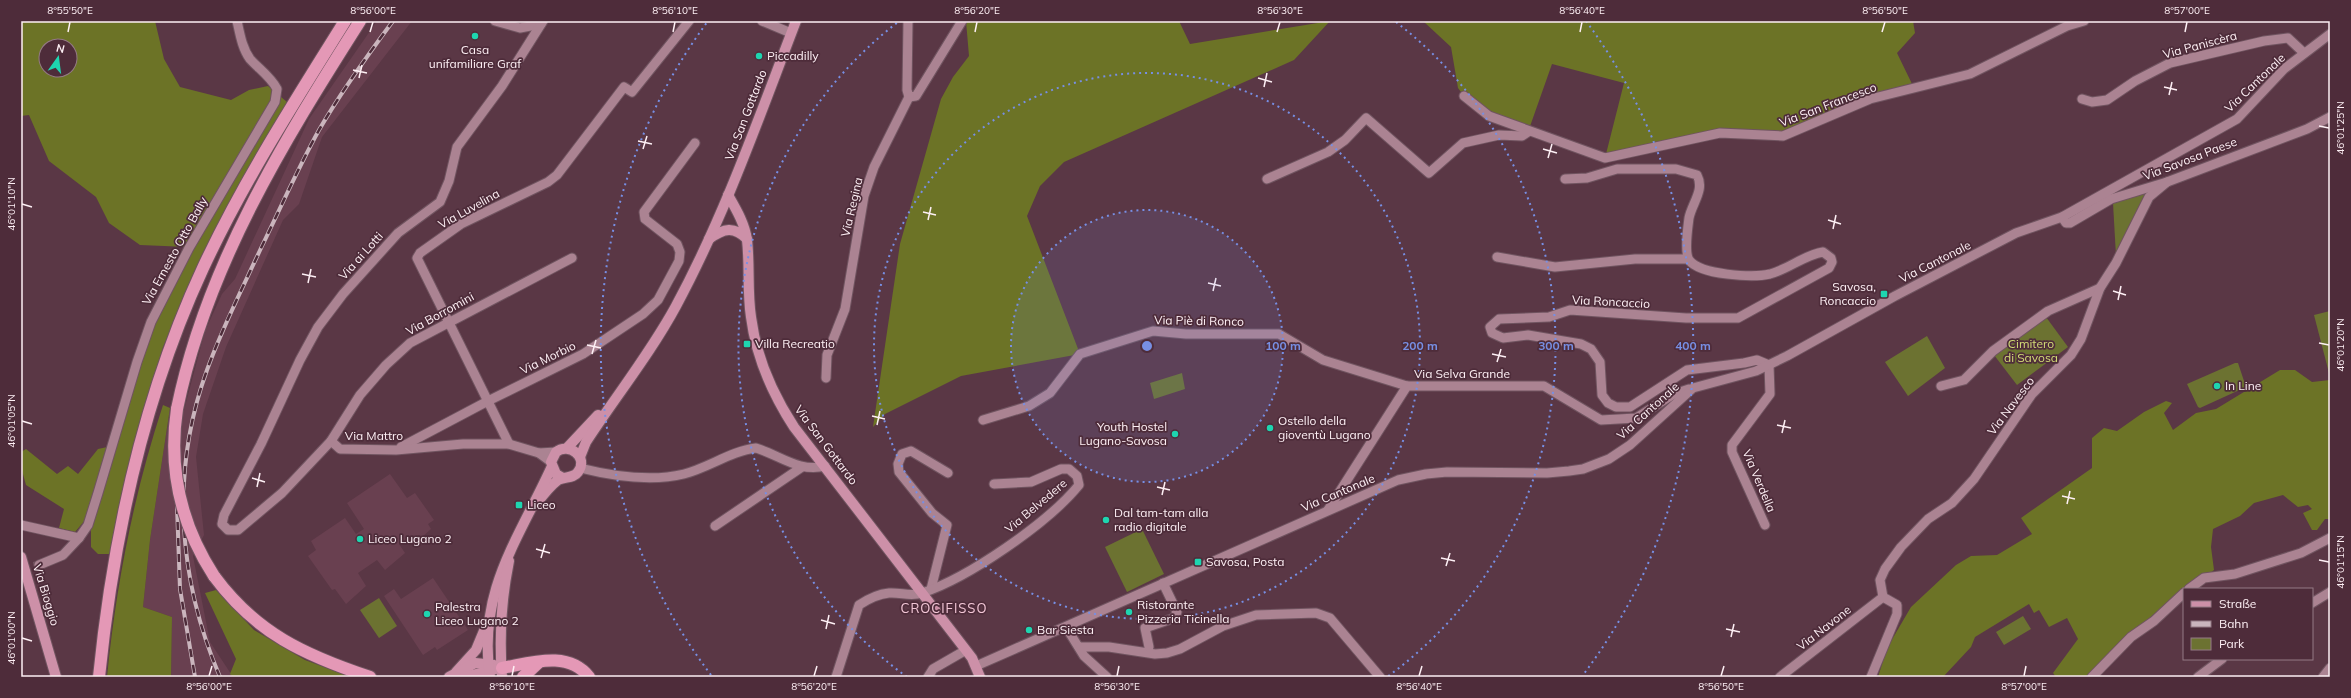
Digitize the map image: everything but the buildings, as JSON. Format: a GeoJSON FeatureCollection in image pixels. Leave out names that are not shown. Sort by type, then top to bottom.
{"type":"FeatureCollection","features":[{"type":"Feature","properties":{"kind":"highway"},"geometry":{"type":"LineString","coordinates":[[99,677],[109,598],[128,498],[159,382],[183,314],[203,269],[241,192],[345,21]]}},
{"type":"Feature","properties":{"kind":"highway"},"geometry":{"type":"LineString","coordinates":[[360,21],[290,132],[251,206],[201,324],[188,365],[177,410],[174,458],[179,495],[194,542],[214,576],[243,611],[278,638],[317,658],[370,677]]}},
{"type":"Feature","properties":{"kind":"highway"},"geometry":{"type":"LineString","coordinates":[[494,671],[540,662],[567,662],[579,667],[590,677]]}},
{"type":"Feature","properties":{"kind":"highway"},"geometry":{"type":"LineString","coordinates":[[523,677],[540,662]]}},
{"type":"Feature","properties":{"kind":"main road","name":"Via San Gottardo"},"geometry":{"type":"LineString","coordinates":[[580,457],[586,442],[626,386],[670,316],[709,239],[728,195],[796,21]]}},
{"type":"Feature","properties":{"kind":"main road","name":"Via San Gottardo"},"geometry":{"type":"LineString","coordinates":[[728,195],[740,217],[747,240],[751,317],[761,362],[771,388],[787,416],[825,466],[926,591],[966,650],[976,666],[980,677]]}},
{"type":"Feature","properties":{"kind":"main road"},"geometry":{"type":"LineString","coordinates":[[709,239],[721,231],[729,229],[739,232],[747,240]]}},
{"type":"Feature","properties":{"kind":"main road","name":"Via San Gottardo"},"geometry":{"type":"LineString","coordinates":[[567,448],[626,386]]}},
{"type":"Feature","properties":{"kind":"main road"},"geometry":{"type":"LineString","coordinates":[[456,675],[476,650],[485,629],[500,572],[556,452],[567,448],[572,450],[580,457],[580,468],[576,475],[563,478],[550,487],[529,512]]}},
{"type":"Feature","properties":{"kind":"main road"},"geometry":{"type":"LineString","coordinates":[[551,464],[556,474],[563,478]]}},
{"type":"Feature","properties":{"kind":"main road"},"geometry":{"type":"LineString","coordinates":[[494,671],[500,639],[501,606],[513,544]]}},
{"type":"Feature","properties":{"kind":"main road","name":"Via Bioggio"},"geometry":{"type":"LineString","coordinates":[[21,558],[58,677]]}},
{"type":"Feature","properties":{"kind":"main road"},"geometry":{"type":"LineString","coordinates":[[490,610],[494,671]]}},
{"type":"Feature","properties":{"kind":"main road"},"geometry":{"type":"LineString","coordinates":[[456,675],[494,671]]}},
{"type":"Feature","properties":{"kind":"street","name":"Via Ernesto Otto Bally"},"geometry":{"type":"LineString","coordinates":[[39,565],[63,554],[79,538],[88,525],[151,322],[169,283],[277,94],[274,82],[249,58],[242,44],[237,21]]}},
{"type":"Feature","properties":{"kind":"street","name":"Via Luvelina"},"geometry":{"type":"LineString","coordinates":[[509,444],[417,258],[420,253],[461,224],[548,182],[557,175],[628,89],[689,21]]}},
{"type":"Feature","properties":{"kind":"street"},"geometry":{"type":"LineString","coordinates":[[762,21],[791,33]]}},
{"type":"Feature","properties":{"kind":"street"},"geometry":{"type":"LineString","coordinates":[[908,21],[907,90],[909,97],[916,96],[962,21]]}},
{"type":"Feature","properties":{"kind":"street","name":"Via San Francesco"},"geometry":{"type":"LineString","coordinates":[[1464,96],[1489,116],[1528,132],[1605,158],[1720,133],[1783,136],[1870,99],[1970,74],[2067,26],[2084,21]]}},
{"type":"Feature","properties":{"kind":"street"},"geometry":{"type":"LineString","coordinates":[[498,22],[520,28],[542,23]]}},
{"type":"Feature","properties":{"kind":"street","name":"Via ai Lotti"},"geometry":{"type":"LineString","coordinates":[[225,528],[222,524],[224,515],[261,444],[300,360],[318,327],[343,294],[398,233],[440,202],[450,181],[457,146],[502,86],[542,23]]}},
{"type":"Feature","properties":{"kind":"street","name":"Via Cantonale"},"geometry":{"type":"LineString","coordinates":[[976,666],[1398,480],[1426,474],[1495,471],[1547,474],[1583,469],[1596,465],[1630,445],[1693,388],[1724,380],[1769,364],[2016,233],[2062,217],[2237,119],[2284,69],[2330,34]]}},
{"type":"Feature","properties":{"kind":"street","name":"Via Paniscèra"},"geometry":{"type":"LineString","coordinates":[[2082,99],[2092,102],[2107,100],[2135,80],[2170,63],[2264,41],[2288,38],[2304,53]]}},
{"type":"Feature","properties":{"kind":"street","name":"Via Regina"},"geometry":{"type":"LineString","coordinates":[[826,378],[827,355],[845,309],[864,196],[874,167],[909,97]]}},
{"type":"Feature","properties":{"kind":"street","name":"Via Savosa Paese"},"geometry":{"type":"LineString","coordinates":[[2062,217],[2066,223],[2070,223],[2111,199],[2167,182],[2307,129],[2330,117]]}},
{"type":"Feature","properties":{"kind":"street"},"geometry":{"type":"LineString","coordinates":[[1268,179],[1328,152],[1345,140],[1366,118],[1429,173],[1463,143],[1499,135],[1522,136],[1528,132]]}},
{"type":"Feature","properties":{"kind":"street","name":"Via Morbio"},"geometry":{"type":"LineString","coordinates":[[396,450],[488,401],[583,354],[643,314],[658,300],[678,261],[680,252],[676,244],[645,219],[644,212],[695,143]]}},
{"type":"Feature","properties":{"kind":"street"},"geometry":{"type":"LineString","coordinates":[[1498,257],[1555,267],[1635,259],[1688,259],[1687,231],[1691,209],[1700,191],[1701,181],[1698,175],[1676,169],[1617,169],[1587,178],[1565,179]]}},
{"type":"Feature","properties":{"kind":"street","name":"Via Navesco"},"geometry":{"type":"LineString","coordinates":[[1883,597],[1880,580],[1884,569],[1901,547],[1928,520],[1952,503],[1974,479],[2028,399],[2072,355],[2081,339],[2100,288],[2116,263],[2149,197],[2167,182]]}},
{"type":"Feature","properties":{"kind":"street","name":"Via Roncaccio"},"geometry":{"type":"LineString","coordinates":[[1688,259],[1707,270],[1735,276],[1771,274],[1819,253],[1828,254],[1832,262],[1828,268],[1738,318],[1686,318],[1570,310],[1549,317],[1499,319],[1490,328],[1492,333],[1503,338],[1528,335],[1580,344],[1591,349],[1600,362],[1602,395],[1608,403],[1616,407],[1630,407],[1687,370],[1757,360],[1769,364]]}},
{"type":"Feature","properties":{"kind":"street","name":"Via Borromini"},"geometry":{"type":"LineString","coordinates":[[331,441],[360,395],[386,365],[410,343],[572,258]]}},
{"type":"Feature","properties":{"kind":"street"},"geometry":{"type":"LineString","coordinates":[[1940,386],[1964,380],[1993,351],[2048,311],[2100,288]]}},
{"type":"Feature","properties":{"kind":"street","name":"Via Piè di Ronco"},"geometry":{"type":"LineString","coordinates":[[983,420],[1029,406],[1050,393],[1080,354],[1153,331],[1186,334],[1279,334],[1323,360],[1407,386]]}},
{"type":"Feature","properties":{"kind":"street","name":"Via Verdella"},"geometry":{"type":"LineString","coordinates":[[1764,525],[1732,452],[1732,445],[1770,394],[1769,364]]}},
{"type":"Feature","properties":{"kind":"street","name":"Via Selva Grande"},"geometry":{"type":"LineString","coordinates":[[1328,510],[1407,386],[1544,386],[1601,420],[1636,418],[1674,394],[1693,388]]}},
{"type":"Feature","properties":{"kind":"street","name":"Via Mattro"},"geometry":{"type":"LineString","coordinates":[[225,528],[231,531],[238,530],[282,493],[331,441],[340,449],[396,450],[463,444],[509,444],[539,453],[556,452]]}},
{"type":"Feature","properties":{"kind":"street"},"geometry":{"type":"LineString","coordinates":[[580,468],[631,476],[677,475],[756,448],[802,467],[816,468],[825,466]]}},
{"type":"Feature","properties":{"kind":"street"},"geometry":{"type":"LineString","coordinates":[[836,677],[859,605],[875,596],[889,593],[906,596],[926,591],[947,525],[932,513],[899,472],[898,464],[902,454],[911,451],[948,473]]}},
{"type":"Feature","properties":{"kind":"street","name":"Via Mattro"},"geometry":{"type":"LineString","coordinates":[[539,453],[551,464]]}},
{"type":"Feature","properties":{"kind":"street"},"geometry":{"type":"LineString","coordinates":[[715,526],[802,467]]}},
{"type":"Feature","properties":{"kind":"street","name":"Via Belvedere"},"geometry":{"type":"LineString","coordinates":[[926,591],[966,575],[1036,524],[1079,485],[1077,476],[1068,469],[1061,469],[1031,482],[994,484]]}},
{"type":"Feature","properties":{"kind":"street"},"geometry":{"type":"LineString","coordinates":[[21,525],[79,538]]}},
{"type":"Feature","properties":{"kind":"street"},"geometry":{"type":"LineString","coordinates":[[2191,588],[2204,578],[2242,571],[2301,553],[2330,538]]}},
{"type":"Feature","properties":{"kind":"street"},"geometry":{"type":"LineString","coordinates":[[1150,647],[1145,628],[1174,618],[1177,612],[1163,583]]}},
{"type":"Feature","properties":{"kind":"street"},"geometry":{"type":"LineString","coordinates":[[2313,602],[2330,592]]}},
{"type":"Feature","properties":{"kind":"street"},"geometry":{"type":"LineString","coordinates":[[2092,677],[2131,637],[2154,621],[2183,594]]}},
{"type":"Feature","properties":{"kind":"street"},"geometry":{"type":"LineString","coordinates":[[1870,677],[1897,614],[1897,605],[1883,597]]}},
{"type":"Feature","properties":{"kind":"street","name":"Via Navone"},"geometry":{"type":"LineString","coordinates":[[1780,677],[1883,597]]}},
{"type":"Feature","properties":{"kind":"street"},"geometry":{"type":"LineString","coordinates":[[1079,647],[1109,647],[1156,654],[1167,653],[1180,650],[1223,626],[1256,615],[1316,613],[1330,618],[1380,677]]}},
{"type":"Feature","properties":{"kind":"street"},"geometry":{"type":"LineString","coordinates":[[1066,627],[1092,664],[1107,677]]}},
{"type":"Feature","properties":{"kind":"street"},"geometry":{"type":"LineString","coordinates":[[928,677],[933,669],[966,650]]}},
{"type":"Feature","properties":{"kind":"street"},"geometry":{"type":"LineString","coordinates":[[2198,677],[2221,660]]}},
{"type":"Feature","properties":{"kind":"street"},"geometry":{"type":"LineString","coordinates":[[2323,677],[2330,668]]}},
{"type":"Feature","properties":{"kind":"shaded area"},"geometry":{"type":"Polygon","coordinates":[[[377,21],[412,21],[322,137],[299,204],[283,220],[226,347],[203,414],[196,457],[204,535],[193,556],[210,642],[233,677],[171,677],[172,617],[143,607],[150,540],[170,408],[184,410],[205,331],[222,294],[235,279],[309,119],[377,21]]]}},
{"type":"Feature","properties":{"kind":"shaded area","name":"Liceo Lugano 2"},"geometry":{"type":"Polygon","coordinates":[[[390,474],[407,498],[415,493],[434,520],[428,524],[431,529],[414,544],[409,538],[399,544],[405,553],[385,570],[377,560],[358,573],[366,586],[346,604],[335,589],[332,590],[308,556],[316,550],[311,541],[345,518],[356,534],[364,529],[347,503],[390,474]]]}},
{"type":"Feature","properties":{"kind":"shaded area","name":"Palestra Liceo Lugano 2"},"geometry":{"type":"Polygon","coordinates":[[[433,578],[468,630],[437,650],[435,647],[423,655],[384,596],[394,589],[401,599],[433,578]]]}},
{"type":"Feature","properties":{"kind":"green space"},"geometry":{"type":"Polygon","coordinates":[[[21,21],[155,21],[164,59],[180,87],[231,100],[249,90],[268,86],[287,102],[203,255],[163,347],[126,479],[111,554],[98,554],[91,547],[91,513],[75,532],[59,528],[64,509],[26,485],[21,467],[21,452],[26,449],[57,474],[68,466],[78,474],[98,449],[112,446],[136,362],[188,247],[140,245],[109,223],[96,197],[49,161],[29,115],[21,116],[21,21]]]}},
{"type":"Feature","properties":{"kind":"green space"},"geometry":{"type":"Polygon","coordinates":[[[966,21],[1179,21],[1190,44],[1330,21],[1294,60],[1064,162],[1040,186],[1027,216],[1080,354],[961,376],[885,414],[873,427],[900,244],[941,99],[953,77],[969,56],[966,21]]]}},
{"type":"Feature","properties":{"kind":"green space"},"geometry":{"type":"Polygon","coordinates":[[[1423,21],[1913,21],[1915,33],[1897,53],[1914,88],[1870,99],[1783,136],[1720,133],[1605,158],[1624,83],[1552,64],[1528,132],[1489,116],[1464,96],[1458,88],[1451,47],[1423,21]]]}},
{"type":"Feature","properties":{"kind":"green space"},"geometry":{"type":"Polygon","coordinates":[[[2145,192],[2146,198],[2116,256],[2113,203],[2145,192]]]}},
{"type":"Feature","properties":{"kind":"green space"},"geometry":{"type":"Polygon","coordinates":[[[2330,311],[2330,373],[2329,373],[2314,315],[2330,311]]]}},
{"type":"Feature","properties":{"kind":"green space","name":"Cimitero di Savosa"},"geometry":{"type":"Polygon","coordinates":[[[2046,317],[2068,347],[2017,385],[1994,355],[2046,317]]]}},
{"type":"Feature","properties":{"kind":"green space"},"geometry":{"type":"Polygon","coordinates":[[[1927,336],[1945,368],[1908,396],[1885,362],[1927,336]]]}},
{"type":"Feature","properties":{"kind":"green space","name":"In Line"},"geometry":{"type":"Polygon","coordinates":[[[2238,363],[2246,387],[2200,408],[2198,407],[2187,384],[2238,363]]]}},
{"type":"Feature","properties":{"kind":"green space"},"geometry":{"type":"Polygon","coordinates":[[[2280,370],[2295,370],[2312,382],[2330,380],[2330,519],[2325,519],[2317,530],[2312,530],[2303,513],[2312,509],[2308,505],[2298,507],[2283,495],[2254,503],[2240,516],[2213,529],[2211,547],[2214,570],[2190,588],[2183,588],[2183,594],[2092,677],[2056,677],[2053,673],[2078,639],[2067,618],[2049,627],[2039,610],[2034,613],[2029,604],[1975,637],[1971,647],[1943,677],[1878,677],[1887,648],[1911,607],[1956,565],[1971,556],[1997,555],[2032,534],[2021,518],[2092,468],[2092,438],[2104,428],[2117,431],[2144,412],[2166,401],[2172,403],[2164,413],[2173,430],[2196,413],[2216,409],[2280,370]]]}},
{"type":"Feature","properties":{"kind":"green space"},"geometry":{"type":"Polygon","coordinates":[[[1182,373],[1185,389],[1154,399],[1150,383],[1182,373]]]}},
{"type":"Feature","properties":{"kind":"green space"},"geometry":{"type":"Polygon","coordinates":[[[163,405],[170,408],[150,540],[143,607],[172,617],[171,677],[107,677],[115,608],[135,505],[163,405]]]}},
{"type":"Feature","properties":{"kind":"green space"},"geometry":{"type":"Polygon","coordinates":[[[1142,529],[1164,574],[1127,592],[1105,547],[1142,529]]]}},
{"type":"Feature","properties":{"kind":"green space"},"geometry":{"type":"Polygon","coordinates":[[[216,590],[254,630],[305,660],[351,677],[233,677],[230,674],[236,659],[205,593],[216,590]]]}},
{"type":"Feature","properties":{"kind":"green space"},"geometry":{"type":"Polygon","coordinates":[[[379,598],[397,626],[379,638],[360,610],[379,598]]]}},
{"type":"Feature","properties":{"kind":"green space"},"geometry":{"type":"Polygon","coordinates":[[[2023,616],[2031,629],[2004,645],[1996,632],[2023,616]]]}},
{"type":"Feature","properties":{"kind":"tunnel"},"geometry":{"type":"LineString","coordinates":[[21,570],[39,565]]}},
{"type":"Feature","properties":{"kind":"railway"},"geometry":{"type":"LineString","coordinates":[[220,677],[206,640],[195,602],[188,564],[184,525],[184,486],[188,447],[195,408],[207,370],[226,323],[304,159],[336,102],[393,21]]}},
{"type":"Feature","properties":{"kind":"railway"},"geometry":{"type":"LineString","coordinates":[[177,506],[180,589],[195,677]]}},
{"type":"Feature","properties":{"kind":"place","name":"Casa unifamiliare Graf"},"geometry":{"type":"Point","coordinates":[475,36]}},
{"type":"Feature","properties":{"kind":"place","name":"Piccadilly"},"geometry":{"type":"Point","coordinates":[759,56]}},
{"type":"Feature","properties":{"kind":"place","name":"Savosa, Roncaccio"},"geometry":{"type":"Point","coordinates":[1884,294]}},
{"type":"Feature","properties":{"kind":"place","name":"Villa Recreatio"},"geometry":{"type":"Point","coordinates":[747,344]}},
{"type":"Feature","properties":{"kind":"place","name":"In Line"},"geometry":{"type":"Point","coordinates":[2217,386]}},
{"type":"Feature","properties":{"kind":"place","name":"Ostello della gioventù Lugano"},"geometry":{"type":"Point","coordinates":[1270,428]}},
{"type":"Feature","properties":{"kind":"place","name":"Youth Hostel Lugano-Savosa"},"geometry":{"type":"Point","coordinates":[1175,434]}},
{"type":"Feature","properties":{"kind":"place","name":"Liceo"},"geometry":{"type":"Point","coordinates":[519,505]}},
{"type":"Feature","properties":{"kind":"place","name":"Dal tam-tam alla radio digitale"},"geometry":{"type":"Point","coordinates":[1106,520]}},
{"type":"Feature","properties":{"kind":"place","name":"Liceo Lugano 2"},"geometry":{"type":"Point","coordinates":[360,539]}},
{"type":"Feature","properties":{"kind":"place","name":"Savosa, Posta"},"geometry":{"type":"Point","coordinates":[1198,562]}},
{"type":"Feature","properties":{"kind":"place","name":"Ristorante Pizzeria Ticinella"},"geometry":{"type":"Point","coordinates":[1129,612]}},
{"type":"Feature","properties":{"kind":"place","name":"Palestra Liceo Lugano 2"},"geometry":{"type":"Point","coordinates":[427,614]}},
{"type":"Feature","properties":{"kind":"place","name":"Bar Siesta"},"geometry":{"type":"Point","coordinates":[1029,630]}},
{"type":"Feature","properties":{"kind":"district","name":"CROCIFISSO"},"geometry":{"type":"Point","coordinates":[944,608]}}]}
